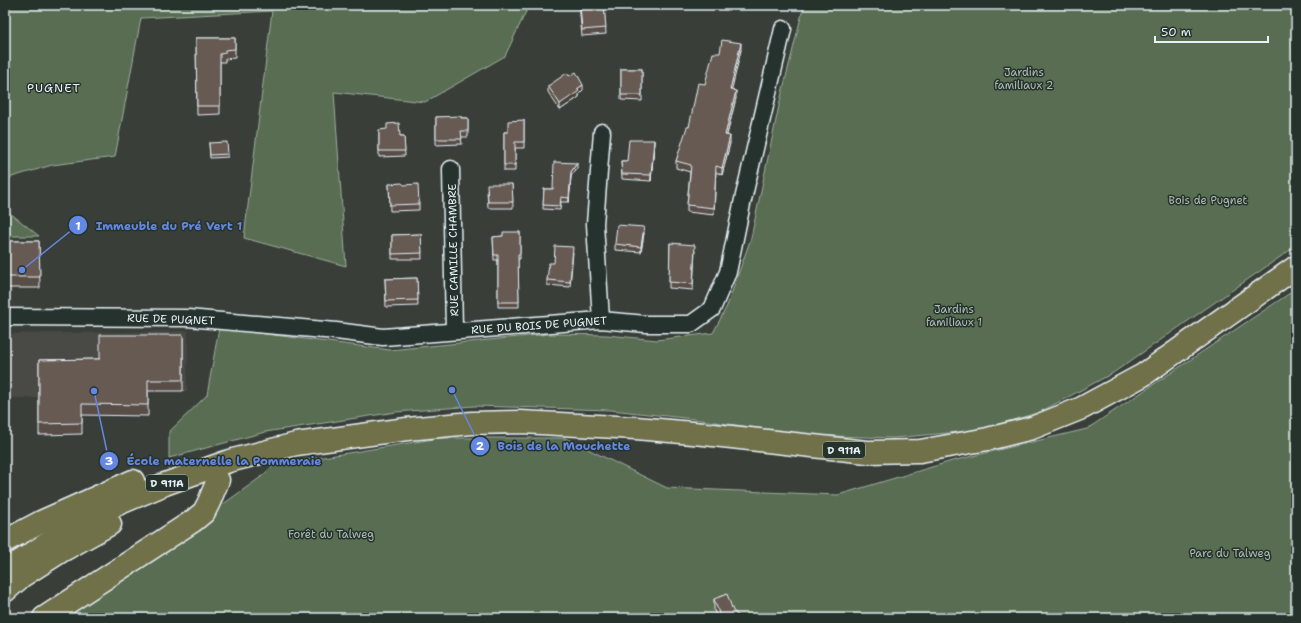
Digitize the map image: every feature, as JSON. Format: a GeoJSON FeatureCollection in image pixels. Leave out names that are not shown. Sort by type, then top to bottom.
{"type":"FeatureCollection","features":[{"type":"Feature","properties":{"kind":"main road","name":"D 911A"},"geometry":{"type":"LineString","coordinates":[[5,571],[76,525],[113,506],[165,484],[229,461],[296,444],[407,429],[472,422],[521,422],[689,432],[867,452],[920,450],[988,439],[1032,428],[1082,408],[1143,375],[1296,267]]}},
{"type":"Feature","properties":{"kind":"main road"},"geometry":{"type":"LineString","coordinates":[[5,541],[82,503],[159,470],[195,458],[294,432],[345,438]]}},
{"type":"Feature","properties":{"kind":"main road","name":"D 911A"},"geometry":{"type":"LineString","coordinates":[[5,591],[22,576],[63,550],[106,526],[182,493],[218,480],[307,454],[345,438]]}},
{"type":"Feature","properties":{"kind":"main road"},"geometry":{"type":"LineString","coordinates":[[44,618],[193,521],[204,512],[218,480]]}},
{"type":"Feature","properties":{"kind":"street","name":"RUE DU BOIS DE PUGNET"},"geometry":{"type":"LineString","coordinates":[[336,331],[383,336],[601,320],[646,324],[691,324],[712,309],[728,272],[742,204],[783,29]]}},
{"type":"Feature","properties":{"kind":"street"},"geometry":{"type":"LineString","coordinates":[[601,320],[595,224],[602,132]]}},
{"type":"Feature","properties":{"kind":"street","name":"RUE CAMILLE CHAMBRE"},"geometry":{"type":"LineString","coordinates":[[451,169],[454,331]]}},
{"type":"Feature","properties":{"kind":"street","name":"RUE DE PUGNET"},"geometry":{"type":"LineString","coordinates":[[5,317],[188,318],[336,331]]}},
{"type":"Feature","properties":{"kind":"shaded area"},"geometry":{"type":"Polygon","coordinates":[[[188,331],[187,391],[148,391],[148,416],[100,398],[39,435],[39,398],[5,398],[5,334],[188,331]]]}},
{"type":"Feature","properties":{"kind":"green space"},"geometry":{"type":"Polygon","coordinates":[[[5,5],[529,5],[505,56],[425,102],[334,92],[346,266],[244,238],[272,11],[141,18],[115,157],[52,165],[5,179],[5,5]]]}},
{"type":"Feature","properties":{"kind":"green space"},"geometry":{"type":"Polygon","coordinates":[[[804,5],[1296,5],[1296,246],[1113,373],[1040,412],[979,430],[894,438],[805,435],[694,419],[611,410],[474,406],[396,412],[265,432],[169,458],[169,432],[207,395],[219,328],[390,350],[549,334],[607,335],[657,340],[713,333],[727,306],[751,238],[780,101],[804,5]]]}},
{"type":"Feature","properties":{"kind":"green space"},"geometry":{"type":"Polygon","coordinates":[[[5,209],[39,236],[5,236],[5,209]]]}},
{"type":"Feature","properties":{"kind":"green space","name":"Forêt du Talweg"},"geometry":{"type":"Polygon","coordinates":[[[1296,289],[1296,618],[58,618],[134,568],[261,477],[274,465],[440,438],[565,438],[667,488],[838,495],[952,461],[1087,429],[1296,289]]]}},
{"type":"Feature","properties":{"kind":"building"},"geometry":{"type":"Polygon","coordinates":[[[580,5],[604,5],[606,28],[582,30],[580,5]]]}},
{"type":"Feature","properties":{"kind":"building"},"geometry":{"type":"Polygon","coordinates":[[[196,38],[235,38],[235,49],[225,50],[225,53],[220,54],[220,106],[197,106],[196,38]]]}},
{"type":"Feature","properties":{"kind":"building"},"geometry":{"type":"Polygon","coordinates":[[[722,40],[741,43],[730,90],[736,91],[725,135],[730,136],[722,168],[716,166],[714,208],[687,205],[691,165],[676,161],[687,127],[689,127],[698,83],[705,84],[713,53],[720,53],[722,40]]]}},
{"type":"Feature","properties":{"kind":"building"},"geometry":{"type":"Polygon","coordinates":[[[621,69],[642,69],[642,95],[621,95],[621,69]]]}},
{"type":"Feature","properties":{"kind":"building"},"geometry":{"type":"Polygon","coordinates":[[[576,72],[583,85],[577,89],[579,91],[560,104],[548,86],[567,73],[569,76],[576,72]]]}},
{"type":"Feature","properties":{"kind":"building"},"geometry":{"type":"Polygon","coordinates":[[[461,116],[461,118],[468,118],[468,131],[461,131],[462,139],[436,139],[436,117],[461,116]]]}},
{"type":"Feature","properties":{"kind":"building"},"geometry":{"type":"Polygon","coordinates":[[[524,120],[524,142],[515,142],[515,165],[504,165],[504,132],[508,132],[508,121],[524,120]]]}},
{"type":"Feature","properties":{"kind":"building"},"geometry":{"type":"Polygon","coordinates":[[[399,123],[400,136],[404,136],[405,151],[379,151],[379,130],[387,129],[387,124],[399,123]]]}},
{"type":"Feature","properties":{"kind":"building"},"geometry":{"type":"Polygon","coordinates":[[[629,140],[654,140],[651,175],[622,174],[621,161],[627,161],[629,140]]]}},
{"type":"Feature","properties":{"kind":"building"},"geometry":{"type":"Polygon","coordinates":[[[227,142],[228,154],[210,155],[209,143],[227,142]]]}},
{"type":"Feature","properties":{"kind":"building"},"geometry":{"type":"Polygon","coordinates":[[[554,162],[577,163],[571,172],[569,198],[561,197],[560,206],[543,205],[544,189],[553,189],[554,162]]]}},
{"type":"Feature","properties":{"kind":"building"},"geometry":{"type":"Polygon","coordinates":[[[402,183],[404,185],[418,184],[419,204],[390,205],[389,184],[402,183]]]}},
{"type":"Feature","properties":{"kind":"building"},"geometry":{"type":"Polygon","coordinates":[[[487,184],[512,184],[513,202],[488,202],[487,184]]]}},
{"type":"Feature","properties":{"kind":"building"},"geometry":{"type":"Polygon","coordinates":[[[617,225],[644,227],[641,247],[615,244],[617,225]]]}},
{"type":"Feature","properties":{"kind":"building"},"geometry":{"type":"Polygon","coordinates":[[[503,232],[520,232],[520,254],[518,254],[519,302],[498,302],[498,255],[494,255],[493,237],[503,236],[503,232]]]}},
{"type":"Feature","properties":{"kind":"building"},"geometry":{"type":"Polygon","coordinates":[[[421,234],[422,253],[392,254],[392,235],[421,234]]]}},
{"type":"Feature","properties":{"kind":"building"},"geometry":{"type":"Polygon","coordinates":[[[5,241],[39,241],[40,277],[5,277],[5,241]]]}},
{"type":"Feature","properties":{"kind":"building"},"geometry":{"type":"Polygon","coordinates":[[[670,243],[695,245],[693,284],[669,282],[670,243]]]}},
{"type":"Feature","properties":{"kind":"building"},"geometry":{"type":"Polygon","coordinates":[[[555,246],[573,247],[570,282],[547,280],[549,263],[554,263],[555,246]]]}},
{"type":"Feature","properties":{"kind":"building"},"geometry":{"type":"Polygon","coordinates":[[[417,278],[418,300],[386,301],[385,279],[417,278]]]}},
{"type":"Feature","properties":{"kind":"building"},"geometry":{"type":"Polygon","coordinates":[[[100,335],[183,335],[183,380],[148,380],[148,405],[82,404],[82,423],[39,424],[39,360],[100,359],[100,335]]]}},
{"type":"Feature","properties":{"kind":"building"},"geometry":{"type":"Polygon","coordinates":[[[727,594],[733,611],[741,618],[719,618],[720,616],[714,599],[727,594]]]}},
{"type":"Feature","properties":{"kind":"place","name":"Immeuble du Pré Vert 1"},"geometry":{"type":"Point","coordinates":[22,270]}},
{"type":"Feature","properties":{"kind":"place","name":"Bois de la Mouchette"},"geometry":{"type":"Point","coordinates":[452,390]}},
{"type":"Feature","properties":{"kind":"place","name":"École maternelle la Pommeraie"},"geometry":{"type":"Point","coordinates":[94,391]}},
{"type":"Feature","properties":{"kind":"district","name":"PUGNET"},"geometry":{"type":"Point","coordinates":[54,88]}},
{"type":"Feature","properties":{"kind":"park label","name":"Jardins familiaux 2"},"geometry":{"type":"Point","coordinates":[1024,78]}},
{"type":"Feature","properties":{"kind":"park label","name":"Bois de Pugnet"},"geometry":{"type":"Point","coordinates":[1208,200]}},
{"type":"Feature","properties":{"kind":"park label","name":"Jardins familiaux 1"},"geometry":{"type":"Point","coordinates":[954,315]}},
{"type":"Feature","properties":{"kind":"park label","name":"Parc du Talweg"},"geometry":{"type":"Point","coordinates":[1230,553]}}]}
